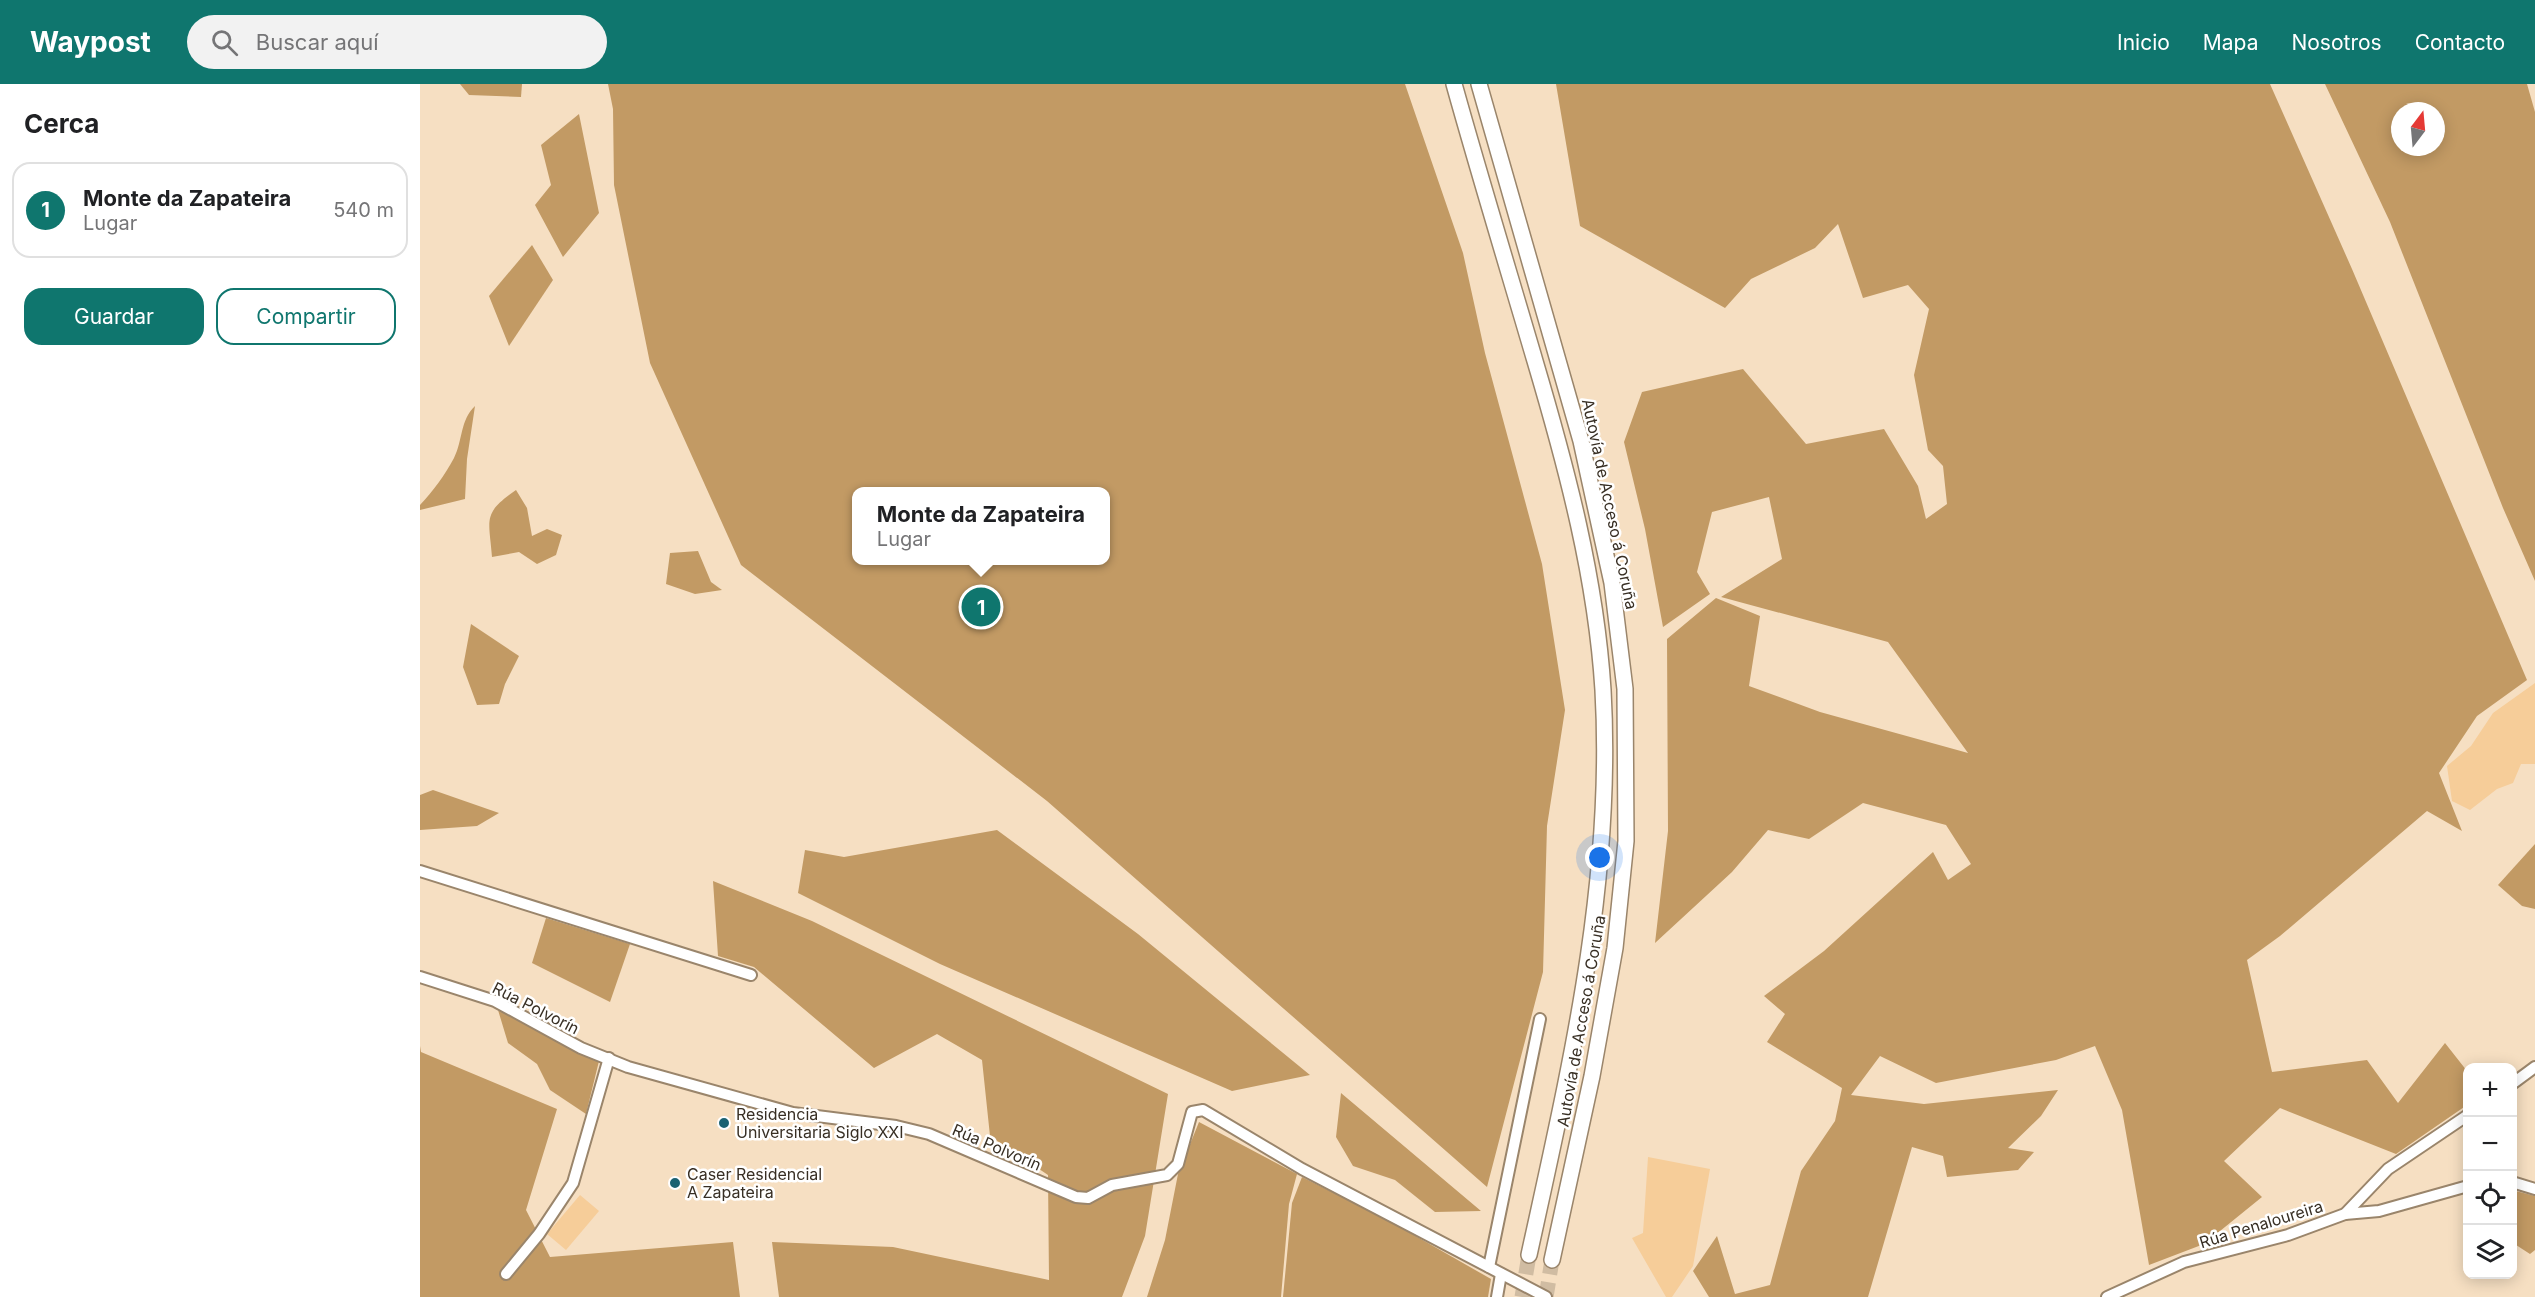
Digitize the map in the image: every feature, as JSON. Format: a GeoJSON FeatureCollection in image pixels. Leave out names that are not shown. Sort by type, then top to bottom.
{"type":"FeatureCollection","features":[{"type":"Feature","properties":{"kind":"highway","name":"Autovía de Acceso á Coruña"},"geometry":{"type":"LineString","coordinates":[[1479,86],[1581,441],[1611,583],[1624,689],[1626,841],[1615,948],[1592,1076],[1552,1260]]}},
{"type":"Feature","properties":{"kind":"highway","name":"Autovía de Acceso á Coruña"},"geometry":{"type":"LineString","coordinates":[[1456,90],[1570,479],[1588,575],[1603,690],[1604,834],[1591,950],[1570,1068],[1529,1255]]}},
{"type":"Feature","properties":{"kind":"street"},"geometry":{"type":"LineString","coordinates":[[420,871],[480,892],[751,975]]}},
{"type":"Feature","properties":{"kind":"street","name":"Rúa Polvorín"},"geometry":{"type":"LineString","coordinates":[[420,977],[495,1001],[581,1048],[665,1079],[793,1113],[896,1126],[928,1134],[1064,1194],[1088,1198],[1112,1185],[1167,1175],[1178,1164],[1192,1112],[1203,1110],[1302,1169],[1496,1271]]}},
{"type":"Feature","properties":{"kind":"street"},"geometry":{"type":"LineString","coordinates":[[1497,1297],[1496,1271],[1540,1019]]}},
{"type":"Feature","properties":{"kind":"street"},"geometry":{"type":"LineString","coordinates":[[506,1274],[539,1234],[573,1183],[609,1058]]}},
{"type":"Feature","properties":{"kind":"street"},"geometry":{"type":"LineString","coordinates":[[2517,1080],[2535,1067]]}},
{"type":"Feature","properties":{"kind":"street","name":"Rúa Penaloureira"},"geometry":{"type":"LineString","coordinates":[[2107,1297],[2184,1262],[2279,1238],[2345,1214],[2388,1169],[2465,1117]]}},
{"type":"Feature","properties":{"kind":"street"},"geometry":{"type":"LineString","coordinates":[[2517,1184],[2535,1189]]}},
{"type":"Feature","properties":{"kind":"street"},"geometry":{"type":"LineString","coordinates":[[2345,1214],[2379,1211],[2463,1187]]}},
{"type":"Feature","properties":{"kind":"street"},"geometry":{"type":"LineString","coordinates":[[1496,1271],[1546,1297]]}},
{"type":"Feature","properties":{"kind":"shaded area"},"geometry":{"type":"Polygon","coordinates":[[[460,84],[522,84],[521,97],[469,95],[460,84]]]}},
{"type":"Feature","properties":{"kind":"shaded area"},"geometry":{"type":"Polygon","coordinates":[[[608,84],[1405,84],[1463,253],[1485,353],[1542,564],[1565,710],[1547,826],[1543,972],[1487,1187],[1047,801],[741,565],[650,363],[614,185],[613,109],[608,84]]]}},
{"type":"Feature","properties":{"kind":"shaded area"},"geometry":{"type":"Polygon","coordinates":[[[1556,84],[2270,84],[2352,269],[2527,680],[2477,716],[2439,773],[2462,831],[2427,811],[2280,936],[2247,960],[2272,1072],[2367,1060],[2398,1103],[2445,1043],[2463,1066],[2463,1108],[2396,1154],[2280,1108],[2224,1161],[2262,1197],[2204,1244],[2149,1265],[2122,1110],[2095,1046],[2056,1060],[1936,1083],[1880,1056],[1851,1095],[1924,1104],[2058,1090],[2041,1116],[2008,1148],[2034,1152],[2018,1170],[1947,1177],[1943,1156],[1912,1147],[1868,1297],[1709,1297],[1693,1271],[1717,1236],[1735,1294],[1770,1285],[1801,1171],[1835,1121],[1842,1088],[1767,1042],[1785,1014],[1764,996],[1824,951],[1933,852],[1948,880],[1971,864],[1946,825],[1863,803],[1809,839],[1768,830],[1732,872],[1655,943],[1668,831],[1667,639],[1716,598],[1760,616],[1749,686],[1820,712],[1968,753],[1888,642],[1721,597],[1782,559],[1769,497],[1712,512],[1697,572],[1710,594],[1663,627],[1645,529],[1624,442],[1642,392],[1743,369],[1806,444],[1884,429],[1918,486],[1926,519],[1947,504],[1943,466],[1928,450],[1914,375],[1929,309],[1908,285],[1863,298],[1838,224],[1815,248],[1751,279],[1725,308],[1580,226],[1556,84]]]}},
{"type":"Feature","properties":{"kind":"shaded area"},"geometry":{"type":"Polygon","coordinates":[[[2325,84],[2527,84],[2535,112],[2535,581],[2503,508],[2390,222],[2325,84]]]}},
{"type":"Feature","properties":{"kind":"shaded area"},"geometry":{"type":"Polygon","coordinates":[[[579,114],[599,213],[563,257],[535,205],[551,185],[541,145],[579,114]]]}},
{"type":"Feature","properties":{"kind":"shaded area"},"geometry":{"type":"Polygon","coordinates":[[[532,245],[553,280],[509,346],[489,296],[532,245]]]}},
{"type":"Feature","properties":{"kind":"shaded area"},"geometry":{"type":"Polygon","coordinates":[[[475,406],[467,459],[465,499],[420,510],[420,505],[447,471],[454,458],[464,424],[475,406]]]}},
{"type":"Feature","properties":{"kind":"shaded area"},"geometry":{"type":"Polygon","coordinates":[[[516,490],[527,508],[532,536],[547,529],[562,535],[556,555],[537,564],[519,552],[492,557],[490,518],[497,505],[516,490]]]}},
{"type":"Feature","properties":{"kind":"shaded area"},"geometry":{"type":"Polygon","coordinates":[[[698,551],[711,582],[722,590],[695,594],[666,584],[670,553],[698,551]]]}},
{"type":"Feature","properties":{"kind":"shaded area"},"geometry":{"type":"Polygon","coordinates":[[[471,624],[519,656],[505,684],[499,704],[477,705],[463,667],[471,624]]]}},
{"type":"Feature","properties":{"kind":"shaded area"},"geometry":{"type":"Polygon","coordinates":[[[2535,683],[2535,764],[2521,764],[2513,783],[2497,789],[2470,810],[2452,801],[2447,766],[2471,746],[2493,713],[2535,683]]]}},
{"type":"Feature","properties":{"kind":"shaded area"},"geometry":{"type":"Polygon","coordinates":[[[433,790],[499,813],[477,826],[420,830],[420,795],[433,790]]]}},
{"type":"Feature","properties":{"kind":"shaded area"},"geometry":{"type":"Polygon","coordinates":[[[997,830],[1138,934],[1310,1075],[1232,1091],[940,964],[798,893],[805,850],[844,857],[997,830]]]}},
{"type":"Feature","properties":{"kind":"shaded area"},"geometry":{"type":"Polygon","coordinates":[[[2535,844],[2535,909],[2522,906],[2498,885],[2535,844]]]}},
{"type":"Feature","properties":{"kind":"shaded area"},"geometry":{"type":"Polygon","coordinates":[[[713,881],[812,921],[1168,1094],[1145,1236],[1122,1297],[779,1297],[772,1242],[893,1247],[1049,1280],[1048,1175],[990,1136],[982,1060],[937,1034],[874,1068],[754,967],[718,956],[713,881]]]}},
{"type":"Feature","properties":{"kind":"shaded area"},"geometry":{"type":"Polygon","coordinates":[[[546,918],[630,944],[610,1002],[532,963],[546,918]]]}},
{"type":"Feature","properties":{"kind":"shaded area"},"geometry":{"type":"Polygon","coordinates":[[[498,1010],[599,1061],[586,1114],[550,1090],[537,1064],[508,1043],[498,1010]]]}},
{"type":"Feature","properties":{"kind":"shaded area"},"geometry":{"type":"Polygon","coordinates":[[[420,1046],[421,1052],[557,1109],[526,1210],[550,1257],[733,1242],[740,1297],[420,1297],[420,1046]]]}},
{"type":"Feature","properties":{"kind":"shaded area"},"geometry":{"type":"Polygon","coordinates":[[[1341,1093],[1481,1211],[1435,1212],[1395,1180],[1353,1166],[1336,1137],[1341,1093]]]}},
{"type":"Feature","properties":{"kind":"shaded area"},"geometry":{"type":"Polygon","coordinates":[[[1199,1122],[1297,1174],[1289,1204],[1281,1297],[1147,1297],[1165,1240],[1178,1174],[1199,1122]]]}},
{"type":"Feature","properties":{"kind":"shaded area"},"geometry":{"type":"Polygon","coordinates":[[[1648,1157],[1710,1169],[1693,1266],[1672,1297],[1666,1297],[1632,1238],[1643,1233],[1648,1157]]]}},
{"type":"Feature","properties":{"kind":"shaded area"},"geometry":{"type":"Polygon","coordinates":[[[1302,1177],[1384,1218],[1491,1279],[1488,1297],[1283,1297],[1292,1203],[1302,1177]]]}},
{"type":"Feature","properties":{"kind":"shaded area"},"geometry":{"type":"Polygon","coordinates":[[[2517,1191],[2535,1196],[2535,1250],[2530,1254],[2517,1246],[2517,1191]]]}},
{"type":"Feature","properties":{"kind":"shaded area"},"geometry":{"type":"Polygon","coordinates":[[[580,1195],[599,1211],[566,1250],[547,1234],[580,1195]]]}},
{"type":"Feature","properties":{"kind":"tunnel"},"geometry":{"type":"LineString","coordinates":[[1522,1297],[1529,1255]]}},
{"type":"Feature","properties":{"kind":"tunnel"},"geometry":{"type":"LineString","coordinates":[[1546,1297],[1552,1260]]}},
{"type":"Feature","properties":{"kind":"place","name":"Monte da Zapateira"},"geometry":{"type":"Point","coordinates":[981,607]}},
{"type":"Feature","properties":{"kind":"place","name":"Residencia Universitaria Siglo XXI"},"geometry":{"type":"Point","coordinates":[724,1123]}},
{"type":"Feature","properties":{"kind":"place","name":"Caser Residencial A Zapateira"},"geometry":{"type":"Point","coordinates":[675,1183]}}]}
